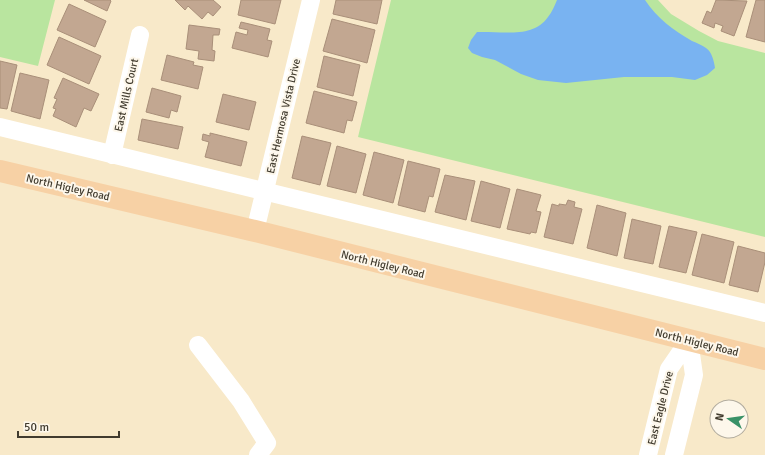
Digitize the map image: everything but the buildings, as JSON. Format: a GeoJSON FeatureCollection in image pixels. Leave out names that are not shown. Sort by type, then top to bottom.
{"type":"FeatureCollection","features":[{"type":"Feature","properties":{"kind":"main road","name":"North Higley Road"},"geometry":{"type":"LineString","coordinates":[[0,171],[255,231],[765,359]]}},
{"type":"Feature","properties":{"kind":"street","name":"East Hermosa Vista Drive"},"geometry":{"type":"LineString","coordinates":[[255,231],[311,0]]}},
{"type":"Feature","properties":{"kind":"street","name":"East Mills Court"},"geometry":{"type":"LineString","coordinates":[[112,155],[140,35]]}},
{"type":"Feature","properties":{"kind":"street"},"geometry":{"type":"LineString","coordinates":[[0,127],[765,313]]}},
{"type":"Feature","properties":{"kind":"street"},"geometry":{"type":"LineString","coordinates":[[674,455],[694,375],[688,340]]}},
{"type":"Feature","properties":{"kind":"street","name":"East Eagle Drive"},"geometry":{"type":"LineString","coordinates":[[648,455],[669,369],[688,340]]}},
{"type":"Feature","properties":{"kind":"street"},"geometry":{"type":"LineString","coordinates":[[198,345],[241,401],[267,443],[258,455]]}},
{"type":"Feature","properties":{"kind":"green space"},"geometry":{"type":"Polygon","coordinates":[[[0,0],[55,0],[38,66],[0,57],[0,0]]]}},
{"type":"Feature","properties":{"kind":"green space"},"geometry":{"type":"Polygon","coordinates":[[[391,0],[658,0],[671,14],[718,41],[765,53],[765,237],[358,137],[391,0]]]}},
{"type":"Feature","properties":{"kind":"water"},"geometry":{"type":"Polygon","coordinates":[[[557,0],[645,0],[660,18],[672,28],[708,50],[714,62],[715,68],[707,75],[695,80],[672,77],[624,77],[566,83],[538,80],[521,74],[495,60],[472,53],[468,48],[471,40],[477,32],[506,33],[525,31],[542,24],[552,11],[557,0]]]}}]}
